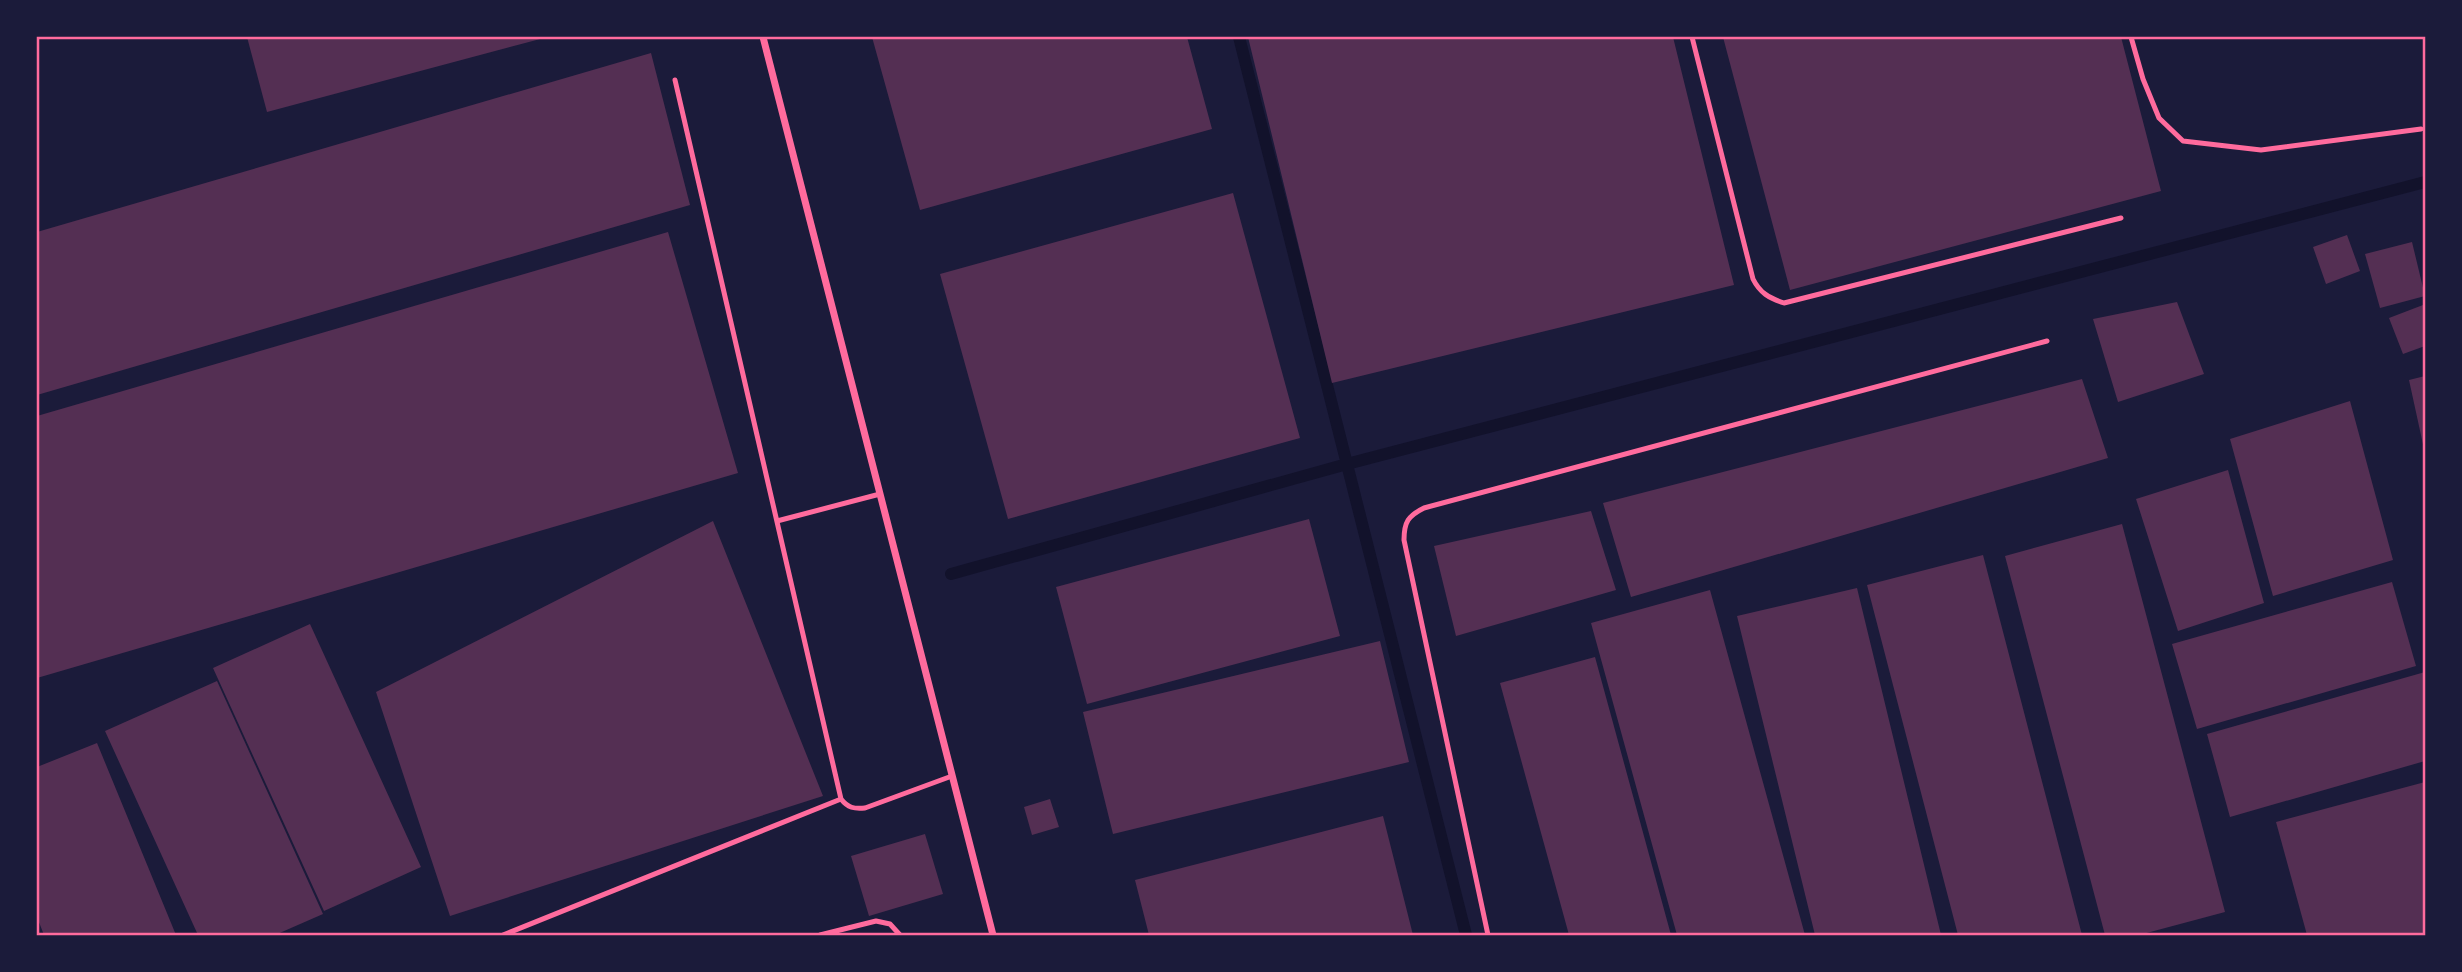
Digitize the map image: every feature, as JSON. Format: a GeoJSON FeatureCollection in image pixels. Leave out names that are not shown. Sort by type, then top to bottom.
{"type":"FeatureCollection","features":[{"type":"Feature","properties":{"kind":"street"},"geometry":{"type":"LineString","coordinates":[[763,37],[993,935]]}},
{"type":"Feature","properties":{"kind":"lane"},"geometry":{"type":"LineString","coordinates":[[1692,37],[1753,279],[1758,289],[1770,299],[1784,303],[2121,218]]}},
{"type":"Feature","properties":{"kind":"lane"},"geometry":{"type":"LineString","coordinates":[[2131,37],[2143,79],[2159,118],[2183,141],[2261,150],[2421,129]]}},
{"type":"Feature","properties":{"kind":"lane"},"geometry":{"type":"LineString","coordinates":[[675,80],[841,799],[846,806],[854,809],[865,808],[952,776]]}},
{"type":"Feature","properties":{"kind":"lane"},"geometry":{"type":"LineString","coordinates":[[1488,935],[1404,540],[1408,518],[1424,508],[2047,341]]}},
{"type":"Feature","properties":{"kind":"lane"},"geometry":{"type":"LineString","coordinates":[[777,521],[880,494]]}},
{"type":"Feature","properties":{"kind":"lane"},"geometry":{"type":"LineString","coordinates":[[503,935],[841,799]]}},
{"type":"Feature","properties":{"kind":"lane"},"geometry":{"type":"LineString","coordinates":[[820,935],[876,921],[890,923],[900,935]]}},
{"type":"Feature","properties":{"kind":"building"},"geometry":{"type":"Polygon","coordinates":[[[247,37],[544,37],[544,38],[267,112],[247,37]]]}},
{"type":"Feature","properties":{"kind":"building"},"geometry":{"type":"Polygon","coordinates":[[[872,37],[1187,37],[1212,129],[920,210],[872,37]]]}},
{"type":"Feature","properties":{"kind":"building"},"geometry":{"type":"Polygon","coordinates":[[[1248,37],[1673,37],[1734,285],[1332,383],[1248,37]]]}},
{"type":"Feature","properties":{"kind":"building"},"geometry":{"type":"Polygon","coordinates":[[[1723,37],[2121,37],[2161,191],[1790,290],[1723,37]]]}},
{"type":"Feature","properties":{"kind":"building"},"geometry":{"type":"Polygon","coordinates":[[[651,53],[690,205],[37,395],[37,232],[651,53]]]}},
{"type":"Feature","properties":{"kind":"building"},"geometry":{"type":"Polygon","coordinates":[[[1233,193],[1300,438],[1008,519],[940,274],[1233,193]]]}},
{"type":"Feature","properties":{"kind":"building"},"geometry":{"type":"Polygon","coordinates":[[[668,232],[738,473],[37,678],[37,416],[668,232]]]}},
{"type":"Feature","properties":{"kind":"building"},"geometry":{"type":"Polygon","coordinates":[[[2347,235],[2360,271],[2326,284],[2313,247],[2347,235]]]}},
{"type":"Feature","properties":{"kind":"building"},"geometry":{"type":"Polygon","coordinates":[[[2412,242],[2425,296],[2380,308],[2365,254],[2412,242]]]}},
{"type":"Feature","properties":{"kind":"building"},"geometry":{"type":"Polygon","coordinates":[[[2177,302],[2204,374],[2118,402],[2093,319],[2177,302]]]}},
{"type":"Feature","properties":{"kind":"building"},"geometry":{"type":"Polygon","coordinates":[[[2423,305],[2425,346],[2403,354],[2389,318],[2423,305]]]}},
{"type":"Feature","properties":{"kind":"building"},"geometry":{"type":"Polygon","coordinates":[[[2425,376],[2425,449],[2424,449],[2409,380],[2425,376]]]}},
{"type":"Feature","properties":{"kind":"building"},"geometry":{"type":"Polygon","coordinates":[[[2082,379],[2108,458],[1631,597],[1603,503],[2082,379]]]}},
{"type":"Feature","properties":{"kind":"building"},"geometry":{"type":"Polygon","coordinates":[[[2350,401],[2393,560],[2273,596],[2230,439],[2350,401]]]}},
{"type":"Feature","properties":{"kind":"building"},"geometry":{"type":"Polygon","coordinates":[[[2228,470],[2264,603],[2178,631],[2136,499],[2228,470]]]}},
{"type":"Feature","properties":{"kind":"building"},"geometry":{"type":"Polygon","coordinates":[[[1591,511],[1616,590],[1456,636],[1434,546],[1591,511]]]}},
{"type":"Feature","properties":{"kind":"building"},"geometry":{"type":"Polygon","coordinates":[[[1309,519],[1340,636],[1087,704],[1056,587],[1309,519]]]}},
{"type":"Feature","properties":{"kind":"building"},"geometry":{"type":"Polygon","coordinates":[[[713,521],[823,796],[450,916],[376,692],[713,521]]]}},
{"type":"Feature","properties":{"kind":"building"},"geometry":{"type":"Polygon","coordinates":[[[2122,524],[2225,912],[2139,935],[2105,935],[2005,556],[2122,524]]]}},
{"type":"Feature","properties":{"kind":"building"},"geometry":{"type":"Polygon","coordinates":[[[1983,555],[2082,935],[1958,935],[1867,585],[1983,555]]]}},
{"type":"Feature","properties":{"kind":"building"},"geometry":{"type":"Polygon","coordinates":[[[2392,582],[2416,666],[2197,729],[2172,644],[2392,582]]]}},
{"type":"Feature","properties":{"kind":"building"},"geometry":{"type":"Polygon","coordinates":[[[1857,588],[1941,935],[1815,935],[1737,616],[1857,588]]]}},
{"type":"Feature","properties":{"kind":"building"},"geometry":{"type":"Polygon","coordinates":[[[1710,590],[1805,935],[1677,935],[1591,623],[1710,590]]]}},
{"type":"Feature","properties":{"kind":"building"},"geometry":{"type":"Polygon","coordinates":[[[310,624],[421,867],[324,911],[213,668],[310,624]]]}},
{"type":"Feature","properties":{"kind":"building"},"geometry":{"type":"Polygon","coordinates":[[[1380,641],[1409,762],[1113,834],[1083,712],[1380,641]]]}},
{"type":"Feature","properties":{"kind":"building"},"geometry":{"type":"Polygon","coordinates":[[[1595,657],[1671,935],[1569,935],[1500,683],[1595,657]]]}},
{"type":"Feature","properties":{"kind":"building"},"geometry":{"type":"Polygon","coordinates":[[[2425,672],[2425,761],[2230,817],[2207,734],[2425,672]]]}},
{"type":"Feature","properties":{"kind":"building"},"geometry":{"type":"Polygon","coordinates":[[[217,681],[323,914],[275,935],[198,935],[105,731],[217,681]]]}},
{"type":"Feature","properties":{"kind":"building"},"geometry":{"type":"Polygon","coordinates":[[[97,743],[176,935],[44,935],[37,917],[37,767],[97,743]]]}},
{"type":"Feature","properties":{"kind":"building"},"geometry":{"type":"Polygon","coordinates":[[[2425,782],[2425,935],[2307,935],[2276,822],[2425,782]]]}},
{"type":"Feature","properties":{"kind":"building"},"geometry":{"type":"Polygon","coordinates":[[[1050,799],[1059,827],[1032,835],[1024,807],[1050,799]]]}},
{"type":"Feature","properties":{"kind":"building"},"geometry":{"type":"Polygon","coordinates":[[[1383,816],[1413,935],[1149,935],[1135,880],[1383,816]]]}},
{"type":"Feature","properties":{"kind":"building"},"geometry":{"type":"Polygon","coordinates":[[[925,834],[943,894],[869,916],[851,856],[925,834]]]}},
{"type":"Feature","properties":{"kind":"waterway"},"geometry":{"type":"LineString","coordinates":[[1239,37],[1466,935]]}},
{"type":"Feature","properties":{"kind":"waterway"},"geometry":{"type":"LineString","coordinates":[[951,574],[1347,464],[2425,182]]}}]}
